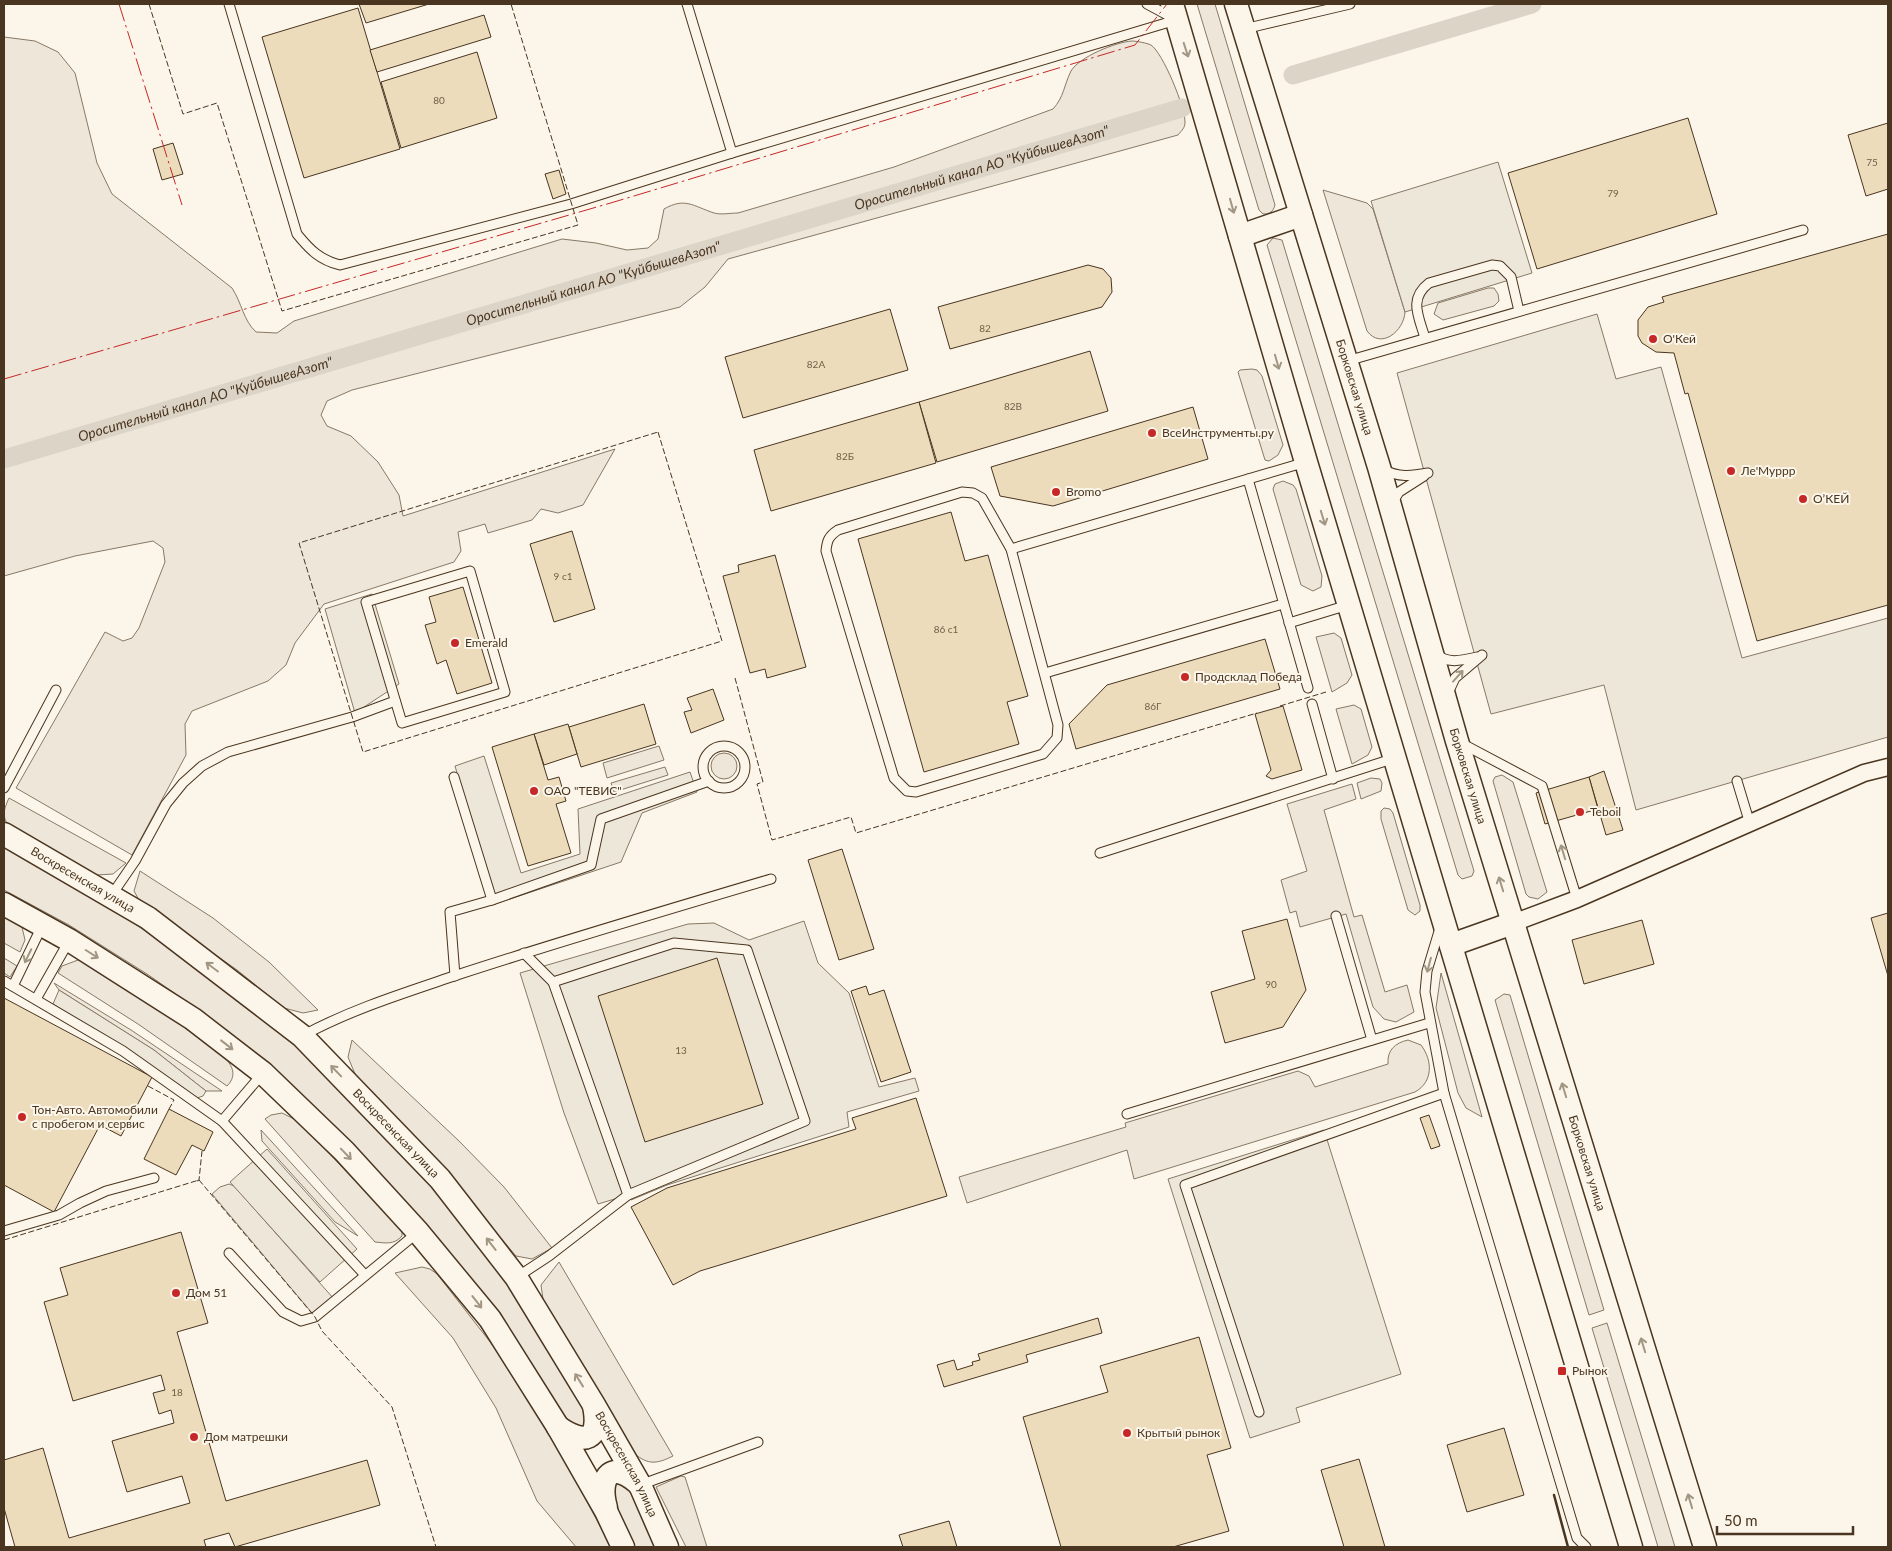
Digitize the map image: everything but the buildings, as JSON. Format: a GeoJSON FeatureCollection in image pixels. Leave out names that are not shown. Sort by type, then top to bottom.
{"type":"FeatureCollection","features":[{"type":"Feature","properties":{"kind":"main road","name":"Борковская улица"},"geometry":{"type":"LineString","coordinates":[[1236,4],[1379,467],[1457,741],[1705,1547]]}},
{"type":"Feature","properties":{"kind":"main road"},"geometry":{"type":"LineString","coordinates":[[1174,12],[1306,462],[1631,1547]]}},
{"type":"Feature","properties":{"kind":"main road"},"geometry":{"type":"LineString","coordinates":[[1240,236],[1301,215]]}},
{"type":"Feature","properties":{"kind":"main road","name":"Воскресенская улица"},"geometry":{"type":"LineString","coordinates":[[4,834],[148,918],[302,1036],[440,1179],[516,1277],[640,1485],[666,1547]]}},
{"type":"Feature","properties":{"kind":"main road"},"geometry":{"type":"LineString","coordinates":[[4,904],[69,940],[193,1019],[263,1073],[344,1151],[418,1232],[490,1319],[558,1427],[606,1511],[624,1547]]}},
{"type":"Feature","properties":{"kind":"main road"},"geometry":{"type":"LineString","coordinates":[[1451,945],[1513,923]]}},
{"type":"Feature","properties":{"kind":"main road"},"geometry":{"type":"LineString","coordinates":[[558,1427],[572,1437],[583,1439],[590,1436],[595,1430],[598,1421],[594,1405]]}},
{"type":"Feature","properties":{"kind":"main road"},"geometry":{"type":"LineString","coordinates":[[606,1511],[602,1492],[603,1482],[609,1476],[616,1472],[624,1472],[640,1485]]}},
{"type":"Feature","properties":{"kind":"street"},"geometry":{"type":"LineString","coordinates":[[1513,923],[1577,899],[1864,774],[1888,767]]}},
{"type":"Feature","properties":{"kind":"lane"},"geometry":{"type":"LineString","coordinates":[[229,4],[297,234],[309,250],[325,261],[340,265],[571,204],[1174,12]]}},
{"type":"Feature","properties":{"kind":"lane"},"geometry":{"type":"LineString","coordinates":[[687,4],[732,153]]}},
{"type":"Feature","properties":{"kind":"lane"},"geometry":{"type":"LineString","coordinates":[[1147,4],[1174,12]]}},
{"type":"Feature","properties":{"kind":"lane"},"geometry":{"type":"LineString","coordinates":[[1244,29],[1350,4]]}},
{"type":"Feature","properties":{"kind":"lane"},"geometry":{"type":"LineString","coordinates":[[1346,361],[1803,230]]}},
{"type":"Feature","properties":{"kind":"lane"},"geometry":{"type":"LineString","coordinates":[[1425,338],[1416,305],[1417,296],[1421,290],[1429,283],[1492,265],[1506,270],[1511,277],[1520,311]]}},
{"type":"Feature","properties":{"kind":"lane"},"geometry":{"type":"LineString","coordinates":[[1012,548],[1306,462]]}},
{"type":"Feature","properties":{"kind":"lane"},"geometry":{"type":"LineString","coordinates":[[1379,467],[1392,474],[1409,476],[1428,473],[1399,492],[1390,506]]}},
{"type":"Feature","properties":{"kind":"lane"},"geometry":{"type":"LineString","coordinates":[[1248,479],[1308,688]]}},
{"type":"Feature","properties":{"kind":"lane"},"geometry":{"type":"LineString","coordinates":[[962,492],[973,493],[982,498],[1012,548],[1045,673],[1058,725],[1057,738],[1043,754],[916,792],[907,791],[894,778],[826,551],[830,535],[838,530],[962,492]]}},
{"type":"Feature","properties":{"kind":"lane"},"geometry":{"type":"LineString","coordinates":[[470,572],[505,692],[402,723],[395,701],[366,602],[470,572]]}},
{"type":"Feature","properties":{"kind":"lane"},"geometry":{"type":"LineString","coordinates":[[1045,673],[1283,604]]}},
{"type":"Feature","properties":{"kind":"lane"},"geometry":{"type":"LineString","coordinates":[[1289,623],[1349,605]]}},
{"type":"Feature","properties":{"kind":"lane"},"geometry":{"type":"LineString","coordinates":[[1429,645],[1439,656],[1449,660],[1463,661],[1482,655],[1455,678],[1448,689],[1447,706]]}},
{"type":"Feature","properties":{"kind":"lane"},"geometry":{"type":"LineString","coordinates":[[4,788],[56,690]]}},
{"type":"Feature","properties":{"kind":"lane"},"geometry":{"type":"LineString","coordinates":[[111,896],[136,861],[166,804],[183,782],[202,766],[228,752],[352,717],[395,701]]}},
{"type":"Feature","properties":{"kind":"lane"},"geometry":{"type":"LineString","coordinates":[[1312,704],[1333,778]]}},
{"type":"Feature","properties":{"kind":"lane"},"geometry":{"type":"LineString","coordinates":[[1457,741],[1542,786],[1577,899]]}},
{"type":"Feature","properties":{"kind":"lane"},"geometry":{"type":"LineString","coordinates":[[722,746],[729,747],[741,755],[745,766],[738,783],[725,788],[714,786],[709,781],[703,770],[704,762],[711,751],[722,746]]}},
{"type":"Feature","properties":{"kind":"lane"},"geometry":{"type":"LineString","coordinates":[[1100,853],[1395,758]]}},
{"type":"Feature","properties":{"kind":"lane"},"geometry":{"type":"LineString","coordinates":[[454,777],[492,900]]}},
{"type":"Feature","properties":{"kind":"lane"},"geometry":{"type":"LineString","coordinates":[[1737,780],[1750,824]]}},
{"type":"Feature","properties":{"kind":"lane"},"geometry":{"type":"LineString","coordinates":[[455,976],[450,912],[492,900],[591,865],[601,819],[709,781]]}},
{"type":"Feature","properties":{"kind":"lane"},"geometry":{"type":"LineString","coordinates":[[302,1036],[335,1018],[376,1001],[524,952],[771,879]]}},
{"type":"Feature","properties":{"kind":"lane"},"geometry":{"type":"LineString","coordinates":[[1336,916],[1372,1040]]}},
{"type":"Feature","properties":{"kind":"lane"},"geometry":{"type":"LineString","coordinates":[[1443,918],[1427,971],[1425,992],[1429,1023],[1444,1093],[1576,1538],[1586,1547]]}},
{"type":"Feature","properties":{"kind":"lane"},"geometry":{"type":"LineString","coordinates":[[13,986],[42,925]]}},
{"type":"Feature","properties":{"kind":"lane"},"geometry":{"type":"LineString","coordinates":[[36,999],[69,940]]}},
{"type":"Feature","properties":{"kind":"lane"},"geometry":{"type":"LineString","coordinates":[[516,1277],[549,1256],[628,1195],[805,1121],[746,950],[674,942],[553,982]]}},
{"type":"Feature","properties":{"kind":"lane"},"geometry":{"type":"LineString","coordinates":[[524,952],[553,982],[628,1195]]}},
{"type":"Feature","properties":{"kind":"lane"},"geometry":{"type":"LineString","coordinates":[[4,981],[122,1051],[222,1120],[365,1275]]}},
{"type":"Feature","properties":{"kind":"lane"},"geometry":{"type":"LineString","coordinates":[[1127,1114],[1429,1023]]}},
{"type":"Feature","properties":{"kind":"lane"},"geometry":{"type":"LineString","coordinates":[[222,1120],[263,1073]]}},
{"type":"Feature","properties":{"kind":"lane"},"geometry":{"type":"LineString","coordinates":[[1259,1412],[1185,1185],[1444,1093]]}},
{"type":"Feature","properties":{"kind":"lane"},"geometry":{"type":"LineString","coordinates":[[4,1231],[60,1215],[106,1191],[154,1178]]}},
{"type":"Feature","properties":{"kind":"lane"},"geometry":{"type":"LineString","coordinates":[[229,1253],[283,1312],[301,1321],[315,1317],[418,1232]]}},
{"type":"Feature","properties":{"kind":"lane"},"geometry":{"type":"LineString","coordinates":[[640,1485],[758,1442]]}},
{"type":"Feature","properties":{"kind":"shaded area"},"geometry":{"type":"Polygon","coordinates":[[[1197,4],[1215,4],[1275,205],[1269,213],[1263,214],[1259,210],[1197,4]]]}},
{"type":"Feature","properties":{"kind":"shaded area"},"geometry":{"type":"Polygon","coordinates":[[[4,37],[35,41],[58,52],[75,73],[97,163],[112,194],[232,288],[245,317],[256,332],[277,333],[294,321],[562,239],[596,243],[627,250],[648,248],[658,239],[664,209],[671,205],[684,203],[717,214],[738,213],[894,167],[1053,109],[1075,66],[1098,51],[1125,42],[1134,41],[1151,45],[1156,50],[1167,69],[1177,93],[1185,124],[1178,135],[728,259],[705,287],[680,307],[352,390],[327,401],[321,415],[327,426],[351,436],[378,462],[399,495],[403,516],[615,449],[583,505],[558,513],[541,509],[532,520],[488,533],[485,524],[458,532],[461,551],[454,562],[324,604],[295,643],[286,665],[268,681],[192,711],[185,724],[186,755],[132,855],[16,788],[105,632],[123,641],[132,638],[139,628],[165,562],[163,548],[153,541],[75,556],[4,576],[4,37]]]}},
{"type":"Feature","properties":{"kind":"shaded area"},"geometry":{"type":"Polygon","coordinates":[[[1498,162],[1532,273],[1405,312],[1371,201],[1498,162]]]}},
{"type":"Feature","properties":{"kind":"shaded area"},"geometry":{"type":"Polygon","coordinates":[[[1323,190],[1367,203],[1373,209],[1405,312],[1401,326],[1391,336],[1379,339],[1367,331],[1323,190]]]}},
{"type":"Feature","properties":{"kind":"shaded area"},"geometry":{"type":"Polygon","coordinates":[[[1273,238],[1282,240],[1474,871],[1472,876],[1462,879],[1458,875],[1267,245],[1273,238]]]}},
{"type":"Feature","properties":{"kind":"shaded area"},"geometry":{"type":"Polygon","coordinates":[[[1488,288],[1494,288],[1498,294],[1499,301],[1494,306],[1443,320],[1434,314],[1438,303],[1488,288]]]}},
{"type":"Feature","properties":{"kind":"shaded area"},"geometry":{"type":"Polygon","coordinates":[[[1597,314],[1616,379],[1661,367],[1742,658],[1888,618],[1888,737],[1636,810],[1604,685],[1491,714],[1397,373],[1597,314]]]}},
{"type":"Feature","properties":{"kind":"shaded area"},"geometry":{"type":"Polygon","coordinates":[[[1240,370],[1257,370],[1262,376],[1283,445],[1278,455],[1269,461],[1265,460],[1238,372],[1240,370]]]}},
{"type":"Feature","properties":{"kind":"shaded area"},"geometry":{"type":"Polygon","coordinates":[[[1283,481],[1293,485],[1296,489],[1322,576],[1321,587],[1313,591],[1301,585],[1273,489],[1275,484],[1283,481]]]}},
{"type":"Feature","properties":{"kind":"shaded area"},"geometry":{"type":"Polygon","coordinates":[[[372,594],[399,684],[355,713],[325,609],[372,594]]]}},
{"type":"Feature","properties":{"kind":"shaded area"},"geometry":{"type":"Polygon","coordinates":[[[1334,633],[1341,638],[1352,675],[1347,683],[1332,692],[1316,637],[1334,633]]]}},
{"type":"Feature","properties":{"kind":"shaded area"},"geometry":{"type":"Polygon","coordinates":[[[1354,705],[1361,709],[1372,747],[1368,755],[1352,764],[1336,709],[1354,705]]]}},
{"type":"Feature","properties":{"kind":"shaded area"},"geometry":{"type":"Polygon","coordinates":[[[659,746],[664,760],[607,778],[603,763],[659,746]]]}},
{"type":"Feature","properties":{"kind":"shaded area"},"geometry":{"type":"Polygon","coordinates":[[[724,753],[733,757],[737,766],[733,775],[724,779],[715,775],[711,766],[715,757],[724,753]]]}},
{"type":"Feature","properties":{"kind":"shaded area"},"geometry":{"type":"Polygon","coordinates":[[[484,756],[521,873],[580,854],[578,809],[690,772],[697,792],[642,813],[621,862],[495,904],[455,766],[484,756]]]}},
{"type":"Feature","properties":{"kind":"shaded area"},"geometry":{"type":"Polygon","coordinates":[[[665,767],[668,775],[614,792],[611,783],[665,767]]]}},
{"type":"Feature","properties":{"kind":"shaded area"},"geometry":{"type":"Polygon","coordinates":[[[1502,775],[1513,782],[1547,892],[1538,899],[1529,897],[1526,894],[1493,781],[1495,777],[1502,775]]]}},
{"type":"Feature","properties":{"kind":"shaded area"},"geometry":{"type":"Polygon","coordinates":[[[1371,778],[1380,779],[1382,783],[1381,791],[1361,799],[1357,783],[1371,778]]]}},
{"type":"Feature","properties":{"kind":"shaded area"},"geometry":{"type":"Polygon","coordinates":[[[1352,784],[1356,799],[1324,810],[1354,917],[1362,915],[1385,992],[1407,985],[1414,1012],[1396,1022],[1384,1019],[1373,1007],[1346,914],[1300,927],[1296,911],[1290,913],[1281,880],[1307,871],[1287,804],[1352,784]]]}},
{"type":"Feature","properties":{"kind":"shaded area"},"geometry":{"type":"Polygon","coordinates":[[[9,798],[126,863],[113,874],[97,875],[10,827],[4,816],[9,798]]]}},
{"type":"Feature","properties":{"kind":"shaded area"},"geometry":{"type":"Polygon","coordinates":[[[1384,808],[1390,809],[1393,813],[1420,905],[1420,911],[1415,915],[1408,910],[1381,819],[1381,811],[1384,808]]]}},
{"type":"Feature","properties":{"kind":"shaded area"},"geometry":{"type":"Polygon","coordinates":[[[4,847],[98,901],[188,960],[246,1004],[345,1093],[436,1191],[504,1278],[587,1410],[583,1428],[570,1426],[510,1333],[209,1017],[147,974],[69,925],[4,890],[4,847]]]}},
{"type":"Feature","properties":{"kind":"shaded area"},"geometry":{"type":"Polygon","coordinates":[[[140,871],[213,918],[269,962],[318,1010],[303,1013],[284,1008],[237,970],[140,902],[134,891],[140,871]]]}},
{"type":"Feature","properties":{"kind":"shaded area"},"geometry":{"type":"Polygon","coordinates":[[[4,914],[22,927],[25,940],[20,952],[4,943],[4,914]]]}},
{"type":"Feature","properties":{"kind":"shaded area"},"geometry":{"type":"Polygon","coordinates":[[[804,921],[818,963],[849,993],[879,1087],[915,1078],[919,1091],[847,1112],[849,1127],[667,1185],[631,1200],[628,1195],[598,1204],[564,1113],[520,973],[688,924],[714,923],[749,940],[804,921]]]}},
{"type":"Feature","properties":{"kind":"shaded area"},"geometry":{"type":"Polygon","coordinates":[[[4,958],[17,966],[10,977],[4,973],[4,958]]]}},
{"type":"Feature","properties":{"kind":"shaded area"},"geometry":{"type":"Polygon","coordinates":[[[78,960],[87,961],[162,1010],[226,1059],[233,1072],[230,1083],[227,1086],[138,1024],[58,973],[62,966],[78,960]]]}},
{"type":"Feature","properties":{"kind":"shaded area"},"geometry":{"type":"Polygon","coordinates":[[[1441,973],[1482,1117],[1466,1108],[1458,1093],[1436,1008],[1441,973]]]}},
{"type":"Feature","properties":{"kind":"shaded area"},"geometry":{"type":"Polygon","coordinates":[[[54,983],[131,1030],[222,1091],[206,1091],[154,1050],[59,990],[54,983]]]}},
{"type":"Feature","properties":{"kind":"shaded area"},"geometry":{"type":"Polygon","coordinates":[[[59,990],[154,1050],[206,1091],[203,1096],[194,1099],[151,1066],[53,1004],[59,990]]]}},
{"type":"Feature","properties":{"kind":"shaded area"},"geometry":{"type":"Polygon","coordinates":[[[1504,994],[1510,995],[1604,1310],[1589,1315],[1495,1000],[1504,994]]]}},
{"type":"Feature","properties":{"kind":"shaded area"},"geometry":{"type":"Polygon","coordinates":[[[352,1040],[459,1141],[504,1187],[552,1248],[532,1259],[516,1256],[430,1155],[355,1074],[348,1057],[352,1040]]]}},
{"type":"Feature","properties":{"kind":"shaded area"},"geometry":{"type":"Polygon","coordinates":[[[1408,1040],[1421,1045],[1429,1064],[1428,1077],[1425,1083],[1415,1092],[1134,1179],[1127,1150],[967,1203],[959,1177],[1126,1127],[1125,1123],[1298,1071],[1309,1076],[1315,1087],[1388,1064],[1390,1051],[1399,1043],[1408,1040]]]}},
{"type":"Feature","properties":{"kind":"shaded area"},"geometry":{"type":"Polygon","coordinates":[[[282,1113],[298,1121],[402,1230],[402,1236],[399,1239],[390,1243],[375,1242],[265,1119],[271,1115],[282,1113]]]}},
{"type":"Feature","properties":{"kind":"shaded area"},"geometry":{"type":"Polygon","coordinates":[[[261,1130],[358,1236],[335,1222],[262,1141],[261,1130]]]}},
{"type":"Feature","properties":{"kind":"shaded area"},"geometry":{"type":"Polygon","coordinates":[[[1324,1130],[1401,1374],[1296,1408],[1300,1422],[1250,1438],[1168,1179],[1324,1130]]]}},
{"type":"Feature","properties":{"kind":"shaded area"},"geometry":{"type":"Polygon","coordinates":[[[267,1149],[357,1249],[320,1282],[230,1182],[267,1149]]]}},
{"type":"Feature","properties":{"kind":"shaded area"},"geometry":{"type":"Polygon","coordinates":[[[229,1184],[234,1186],[334,1299],[312,1313],[212,1194],[220,1187],[229,1184]]]}},
{"type":"Feature","properties":{"kind":"shaded area"},"geometry":{"type":"Polygon","coordinates":[[[559,1262],[673,1456],[662,1461],[649,1462],[635,1454],[543,1299],[541,1285],[559,1262]]]}},
{"type":"Feature","properties":{"kind":"shaded area"},"geometry":{"type":"Polygon","coordinates":[[[422,1267],[430,1269],[437,1274],[498,1352],[564,1458],[611,1547],[576,1547],[537,1501],[496,1408],[453,1338],[395,1273],[422,1267]]]}},
{"type":"Feature","properties":{"kind":"shaded area"},"geometry":{"type":"Polygon","coordinates":[[[1607,1323],[1675,1547],[1658,1547],[1592,1328],[1607,1323]]]}},
{"type":"Feature","properties":{"kind":"shaded area"},"geometry":{"type":"Polygon","coordinates":[[[681,1476],[685,1477],[707,1547],[686,1547],[656,1487],[681,1476]]]}},
{"type":"Feature","properties":{"kind":"shaded area"},"geometry":{"type":"Polygon","coordinates":[[[620,1481],[629,1484],[655,1547],[634,1547],[612,1500],[615,1484],[620,1481]]]}},
{"type":"Feature","properties":{"kind":"waterway","name":"Оросительный канал АО \"КуйбышевАзот\""},"geometry":{"type":"LineString","coordinates":[[1293,75],[1532,4]]}},
{"type":"Feature","properties":{"kind":"waterway","name":"Оросительный канал АО \"КуйбышевАзот\""},"geometry":{"type":"LineString","coordinates":[[4,459],[1182,108]]}},
{"type":"Feature","properties":{"kind":"fence"},"geometry":{"type":"LineString","coordinates":[[149,4],[183,114],[217,103],[282,311],[578,225],[511,4]]}},
{"type":"Feature","properties":{"kind":"fence"},"geometry":{"type":"LineString","coordinates":[[658,432],[722,641],[363,752],[299,543],[658,432]]}},
{"type":"Feature","properties":{"kind":"fence"},"geometry":{"type":"LineString","coordinates":[[735,678],[763,782],[757,784],[772,840],[851,817],[856,833],[1257,713]]}},
{"type":"Feature","properties":{"kind":"fence"},"geometry":{"type":"LineString","coordinates":[[1280,706],[1326,692]]}},
{"type":"Feature","properties":{"kind":"fence"},"geometry":{"type":"LineString","coordinates":[[148,1086],[174,1100],[169,1109]]}},
{"type":"Feature","properties":{"kind":"fence"},"geometry":{"type":"LineString","coordinates":[[197,1181],[199,1180],[202,1151]]}},
{"type":"Feature","properties":{"kind":"fence"},"geometry":{"type":"LineString","coordinates":[[4,1240],[199,1180],[315,1317],[322,1331],[392,1407],[436,1547]]}},
{"type":"Feature","properties":{"kind":"wall"},"geometry":{"type":"LineString","coordinates":[[1554,1495],[1568,1547]]}},
{"type":"Feature","properties":{"kind":"power"},"geometry":{"type":"LineString","coordinates":[[119,4],[182,205]]}},
{"type":"Feature","properties":{"kind":"power"},"geometry":{"type":"LineString","coordinates":[[4,379],[614,202],[1135,45],[1167,4]]}},
{"type":"Feature","properties":{"kind":"place","name":"О'Кей"},"geometry":{"type":"Point","coordinates":[1653,339]}},
{"type":"Feature","properties":{"kind":"place","name":"ВсеИнструменты.ру"},"geometry":{"type":"Point","coordinates":[1152,433]}},
{"type":"Feature","properties":{"kind":"place","name":"Ле'Муррр"},"geometry":{"type":"Point","coordinates":[1731,471]}},
{"type":"Feature","properties":{"kind":"place","name":"Bromo"},"geometry":{"type":"Point","coordinates":[1056,492]}},
{"type":"Feature","properties":{"kind":"place","name":"О’КЕЙ"},"geometry":{"type":"Point","coordinates":[1803,499]}},
{"type":"Feature","properties":{"kind":"place","name":"Emerald"},"geometry":{"type":"Point","coordinates":[455,643]}},
{"type":"Feature","properties":{"kind":"place","name":"Продсклад Победа"},"geometry":{"type":"Point","coordinates":[1185,677]}},
{"type":"Feature","properties":{"kind":"place","name":"ОАО \"ТЕВИС\""},"geometry":{"type":"Point","coordinates":[534,791]}},
{"type":"Feature","properties":{"kind":"place","name":"Teboil"},"geometry":{"type":"Point","coordinates":[1580,812]}},
{"type":"Feature","properties":{"kind":"place","name":"Тон-Авто. Автомобили с пробегом и сервис"},"geometry":{"type":"Point","coordinates":[22,1117]}},
{"type":"Feature","properties":{"kind":"place","name":"Дом 51"},"geometry":{"type":"Point","coordinates":[176,1293]}},
{"type":"Feature","properties":{"kind":"place","name":"Рынок"},"geometry":{"type":"Point","coordinates":[1562,1371]}},
{"type":"Feature","properties":{"kind":"place","name":"Крытый рынок"},"geometry":{"type":"Point","coordinates":[1127,1433]}},
{"type":"Feature","properties":{"kind":"place","name":"Дом матрешки"},"geometry":{"type":"Point","coordinates":[194,1437]}}]}
